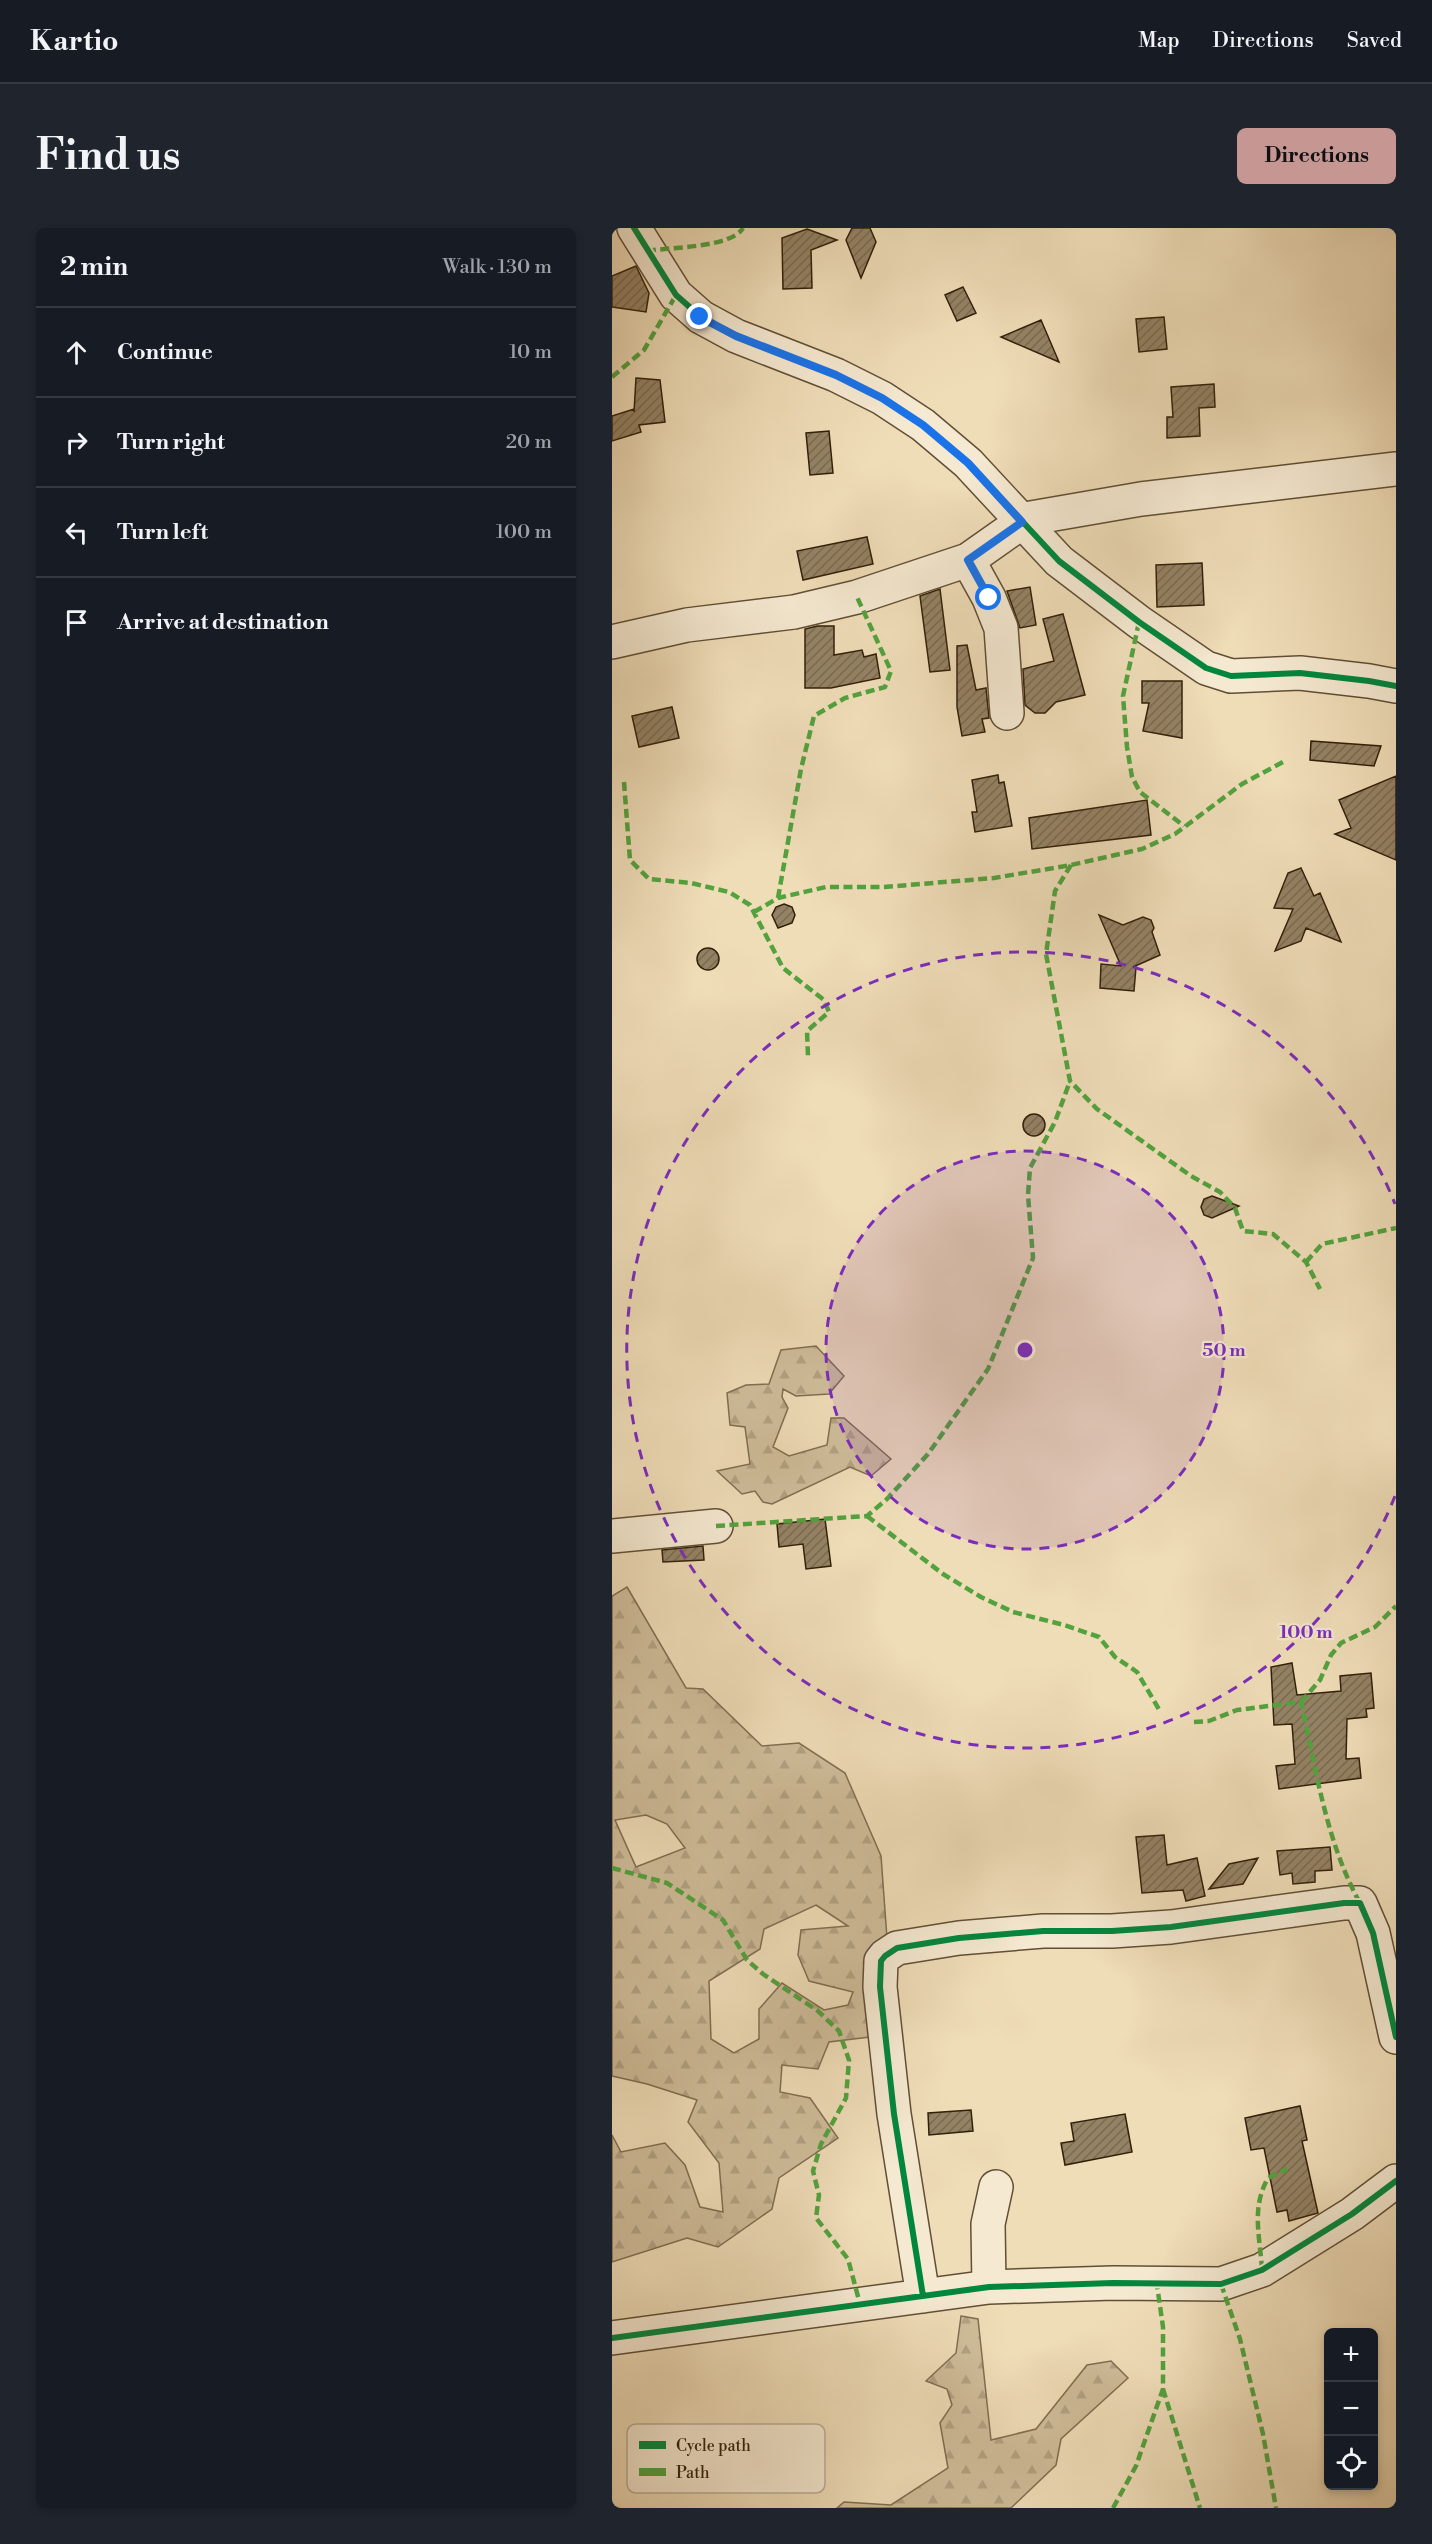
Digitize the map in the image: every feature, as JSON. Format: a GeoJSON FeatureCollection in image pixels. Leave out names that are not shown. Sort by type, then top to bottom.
{"type":"FeatureCollection","features":[{"type":"Feature","properties":{"kind":"street"},"geometry":{"type":"LineString","coordinates":[[634,228],[676,295],[700,317],[736,336],[836,375],[882,398],[923,425],[968,463],[1059,561],[1139,622],[1206,668],[1231,676],[1300,673],[1396,686]]}},
{"type":"Feature","properties":{"kind":"street"},"geometry":{"type":"LineString","coordinates":[[612,642],[687,625],[794,612],[828,604],[968,560],[1022,522],[1141,499],[1396,469]]}},
{"type":"Feature","properties":{"kind":"street"},"geometry":{"type":"LineString","coordinates":[[968,560],[989,598],[1001,628],[1007,713]]}},
{"type":"Feature","properties":{"kind":"street"},"geometry":{"type":"LineString","coordinates":[[612,1536],[716,1526]]}},
{"type":"Feature","properties":{"kind":"street"},"geometry":{"type":"LineString","coordinates":[[923,2296],[894,2114],[880,1987],[881,1961],[890,1951],[917,1943],[969,1936],[1171,1927],[1351,1902],[1360,1903],[1373,1933],[1396,2037]]}},
{"type":"Feature","properties":{"kind":"street"},"geometry":{"type":"LineString","coordinates":[[612,2338],[988,2287],[1113,2283],[1221,2284],[1262,2270],[1352,2214],[1396,2181]]}},
{"type":"Feature","properties":{"kind":"street"},"geometry":{"type":"LineString","coordinates":[[988,2287],[988,2224],[996,2187]]}},
{"type":"Feature","properties":{"kind":"green space"},"geometry":{"type":"Polygon","coordinates":[[[816,1346],[844,1376],[829,1394],[796,1396],[783,1389],[782,1397],[788,1408],[773,1447],[789,1456],[827,1445],[831,1418],[844,1418],[891,1459],[871,1476],[850,1467],[772,1504],[763,1502],[755,1491],[742,1494],[717,1471],[750,1464],[745,1427],[730,1425],[727,1393],[746,1385],[769,1384],[781,1350],[816,1346]]]}},
{"type":"Feature","properties":{"kind":"green space"},"geometry":{"type":"Polygon","coordinates":[[[627,1587],[686,1688],[703,1689],[762,1746],[799,1743],[845,1773],[881,1856],[894,2034],[829,2042],[818,2069],[782,2065],[780,2092],[810,2098],[838,2138],[779,2178],[772,2209],[718,2247],[687,2238],[612,2262],[612,2135],[621,2152],[665,2143],[685,2165],[700,2207],[723,2212],[719,2163],[688,2122],[697,2100],[647,2084],[612,2076],[612,1596],[627,1587]],[[646,1815],[615,1820],[636,1867],[685,1848],[667,1824],[646,1815]],[[816,1905],[764,1929],[760,1949],[709,1981],[711,2039],[734,2053],[759,2039],[759,2009],[782,1983],[824,2010],[848,2005],[853,1992],[809,1981],[798,1955],[801,1930],[848,1926],[816,1905]]]}},
{"type":"Feature","properties":{"kind":"green space"},"geometry":{"type":"Polygon","coordinates":[[[961,2316],[978,2319],[991,2440],[1036,2429],[1087,2365],[1111,2361],[1128,2378],[1061,2439],[1056,2465],[1011,2508],[837,2508],[844,2502],[891,2505],[948,2468],[940,2423],[952,2405],[947,2389],[926,2381],[956,2353],[961,2316]]]}},
{"type":"Feature","properties":{"kind":"building"},"geometry":{"type":"Polygon","coordinates":[[[852,228],[870,228],[876,242],[861,278],[846,240],[852,228]]]}},
{"type":"Feature","properties":{"kind":"building"},"geometry":{"type":"Polygon","coordinates":[[[807,229],[837,240],[811,250],[812,288],[783,289],[782,238],[807,229]]]}},
{"type":"Feature","properties":{"kind":"building"},"geometry":{"type":"Polygon","coordinates":[[[636,266],[649,293],[646,312],[612,307],[612,276],[636,266]]]}},
{"type":"Feature","properties":{"kind":"building"},"geometry":{"type":"Polygon","coordinates":[[[963,287],[976,313],[957,321],[945,295],[963,287]]]}},
{"type":"Feature","properties":{"kind":"building"},"geometry":{"type":"Polygon","coordinates":[[[1164,317],[1167,349],[1139,352],[1136,319],[1164,317]]]}},
{"type":"Feature","properties":{"kind":"building"},"geometry":{"type":"Polygon","coordinates":[[[1041,320],[1059,362],[1001,337],[1041,320]]]}},
{"type":"Feature","properties":{"kind":"building"},"geometry":{"type":"Polygon","coordinates":[[[636,378],[660,380],[665,422],[639,425],[641,432],[612,441],[612,416],[634,409],[634,412],[636,378]]]}},
{"type":"Feature","properties":{"kind":"building"},"geometry":{"type":"Polygon","coordinates":[[[1214,384],[1215,407],[1199,408],[1200,436],[1167,438],[1167,417],[1173,417],[1171,387],[1214,384]]]}},
{"type":"Feature","properties":{"kind":"building"},"geometry":{"type":"Polygon","coordinates":[[[829,431],[833,473],[810,475],[806,433],[829,431]]]}},
{"type":"Feature","properties":{"kind":"building"},"geometry":{"type":"Polygon","coordinates":[[[867,537],[873,564],[803,580],[797,551],[867,537]]]}},
{"type":"Feature","properties":{"kind":"building"},"geometry":{"type":"Polygon","coordinates":[[[1202,563],[1204,605],[1157,607],[1156,565],[1202,563]]]}},
{"type":"Feature","properties":{"kind":"building"},"geometry":{"type":"Polygon","coordinates":[[[1030,587],[1036,625],[1020,628],[1007,591],[1030,587]]]}},
{"type":"Feature","properties":{"kind":"building"},"geometry":{"type":"Polygon","coordinates":[[[940,589],[950,670],[930,672],[920,596],[940,589]]]}},
{"type":"Feature","properties":{"kind":"building"},"geometry":{"type":"Polygon","coordinates":[[[1063,614],[1085,695],[1056,702],[1045,713],[1035,713],[1025,705],[1023,669],[1054,661],[1043,619],[1063,614]]]}},
{"type":"Feature","properties":{"kind":"building"},"geometry":{"type":"Polygon","coordinates":[[[834,626],[834,655],[862,650],[864,657],[876,654],[880,678],[831,688],[805,688],[805,629],[834,626]]]}},
{"type":"Feature","properties":{"kind":"building"},"geometry":{"type":"Polygon","coordinates":[[[967,645],[976,690],[986,688],[989,718],[982,719],[985,732],[962,736],[957,707],[957,646],[967,645]]]}},
{"type":"Feature","properties":{"kind":"building"},"geometry":{"type":"Polygon","coordinates":[[[1142,681],[1182,681],[1182,738],[1143,731],[1149,703],[1142,703],[1142,681]]]}},
{"type":"Feature","properties":{"kind":"building"},"geometry":{"type":"Polygon","coordinates":[[[672,707],[679,738],[639,747],[632,716],[672,707]]]}},
{"type":"Feature","properties":{"kind":"building"},"geometry":{"type":"Polygon","coordinates":[[[1311,741],[1381,746],[1374,766],[1310,760],[1311,741]]]}},
{"type":"Feature","properties":{"kind":"building"},"geometry":{"type":"Polygon","coordinates":[[[998,775],[999,783],[1004,782],[1012,826],[975,832],[972,812],[977,812],[972,780],[998,775]]]}},
{"type":"Feature","properties":{"kind":"building"},"geometry":{"type":"Polygon","coordinates":[[[1396,776],[1396,860],[1335,834],[1351,828],[1339,800],[1396,776]]]}},
{"type":"Feature","properties":{"kind":"building"},"geometry":{"type":"Polygon","coordinates":[[[1147,800],[1151,835],[1032,849],[1029,818],[1147,800]]]}},
{"type":"Feature","properties":{"kind":"building"},"geometry":{"type":"Polygon","coordinates":[[[1301,868],[1314,896],[1320,893],[1341,942],[1306,928],[1301,941],[1275,951],[1293,909],[1274,908],[1288,873],[1301,868]]]}},
{"type":"Feature","properties":{"kind":"building"},"geometry":{"type":"Polygon","coordinates":[[[784,904],[792,907],[795,915],[792,923],[778,928],[772,915],[776,907],[784,904]]]}},
{"type":"Feature","properties":{"kind":"building"},"geometry":{"type":"Polygon","coordinates":[[[1099,915],[1123,925],[1143,917],[1151,920],[1154,928],[1152,932],[1160,955],[1133,967],[1136,967],[1134,991],[1100,988],[1101,964],[1121,966],[1099,915]]]}},
{"type":"Feature","properties":{"kind":"building"},"geometry":{"type":"Polygon","coordinates":[[[708,948],[716,951],[719,959],[716,967],[708,970],[700,967],[697,959],[700,951],[708,948]]]}},
{"type":"Feature","properties":{"kind":"building"},"geometry":{"type":"Polygon","coordinates":[[[1034,1114],[1042,1117],[1045,1125],[1042,1133],[1034,1136],[1026,1133],[1023,1125],[1026,1117],[1034,1114]]]}},
{"type":"Feature","properties":{"kind":"building"},"geometry":{"type":"Polygon","coordinates":[[[1212,1196],[1239,1206],[1212,1218],[1204,1215],[1201,1207],[1204,1199],[1212,1196]]]}},
{"type":"Feature","properties":{"kind":"building"},"geometry":{"type":"Polygon","coordinates":[[[825,1519],[831,1566],[806,1569],[803,1544],[779,1547],[777,1524],[825,1519]]]}},
{"type":"Feature","properties":{"kind":"building"},"geometry":{"type":"Polygon","coordinates":[[[703,1546],[704,1560],[663,1562],[662,1550],[703,1546]]]}},
{"type":"Feature","properties":{"kind":"building"},"geometry":{"type":"Polygon","coordinates":[[[1292,1663],[1297,1695],[1341,1691],[1340,1676],[1371,1673],[1374,1708],[1366,1709],[1367,1717],[1347,1719],[1346,1759],[1359,1758],[1361,1778],[1279,1789],[1276,1766],[1295,1764],[1292,1724],[1274,1725],[1271,1667],[1292,1663]]]}},
{"type":"Feature","properties":{"kind":"building"},"geometry":{"type":"Polygon","coordinates":[[[1164,1835],[1167,1865],[1197,1858],[1205,1896],[1186,1901],[1183,1890],[1142,1893],[1136,1837],[1164,1835]]]}},
{"type":"Feature","properties":{"kind":"building"},"geometry":{"type":"Polygon","coordinates":[[[1330,1847],[1332,1870],[1315,1871],[1315,1882],[1293,1884],[1292,1873],[1280,1875],[1277,1851],[1330,1847]]]}},
{"type":"Feature","properties":{"kind":"building"},"geometry":{"type":"Polygon","coordinates":[[[1258,1858],[1243,1884],[1209,1889],[1229,1864],[1258,1858]]]}},
{"type":"Feature","properties":{"kind":"building"},"geometry":{"type":"Polygon","coordinates":[[[1300,2106],[1307,2140],[1302,2141],[1318,2213],[1289,2221],[1287,2210],[1277,2212],[1264,2148],[1251,2150],[1245,2118],[1300,2106]]]}},
{"type":"Feature","properties":{"kind":"building"},"geometry":{"type":"Polygon","coordinates":[[[971,2110],[973,2131],[929,2135],[928,2113],[971,2110]]]}},
{"type":"Feature","properties":{"kind":"building"},"geometry":{"type":"Polygon","coordinates":[[[1125,2114],[1132,2152],[1065,2165],[1061,2143],[1074,2141],[1071,2123],[1125,2114]]]}},
{"type":"Feature","properties":{"kind":"marked path"},"geometry":{"type":"LineString","coordinates":[[647,251],[713,243],[736,235],[743,228]]}},
{"type":"Feature","properties":{"kind":"marked path"},"geometry":{"type":"LineString","coordinates":[[612,377],[644,350],[676,295]]}},
{"type":"Feature","properties":{"kind":"marked path"},"geometry":{"type":"LineString","coordinates":[[778,898],[801,769],[814,716],[845,698],[885,687],[891,671],[857,597]]}},
{"type":"Feature","properties":{"kind":"marked path"},"geometry":{"type":"LineString","coordinates":[[1139,622],[1123,696],[1132,777],[1140,792],[1184,826]]}},
{"type":"Feature","properties":{"kind":"marked path"},"geometry":{"type":"LineString","coordinates":[[754,912],[778,898],[826,887],[884,887],[994,878],[1071,865],[1142,849],[1175,834],[1242,784],[1283,762]]}},
{"type":"Feature","properties":{"kind":"marked path"},"geometry":{"type":"LineString","coordinates":[[624,782],[630,860],[649,879],[691,883],[729,892],[750,905],[783,968],[824,1000],[829,1012],[807,1031],[808,1056]]}},
{"type":"Feature","properties":{"kind":"marked path"},"geometry":{"type":"LineString","coordinates":[[1071,865],[1055,891],[1046,954],[1070,1081],[1097,1109],[1191,1176],[1220,1192],[1235,1208],[1243,1231],[1273,1234],[1306,1262],[1320,1289]]}},
{"type":"Feature","properties":{"kind":"marked path"},"geometry":{"type":"LineString","coordinates":[[716,1526],[867,1516],[887,1499],[928,1454],[988,1369],[1033,1258],[1028,1195],[1030,1168],[1055,1122],[1070,1081]]}},
{"type":"Feature","properties":{"kind":"marked path"},"geometry":{"type":"LineString","coordinates":[[1306,1262],[1322,1244],[1396,1228]]}},
{"type":"Feature","properties":{"kind":"marked path"},"geometry":{"type":"LineString","coordinates":[[867,1516],[943,1574],[981,1597],[1013,1612],[1099,1637],[1115,1657],[1137,1672],[1160,1711]]}},
{"type":"Feature","properties":{"kind":"marked path"},"geometry":{"type":"LineString","coordinates":[[1301,1702],[1320,1680],[1331,1655],[1341,1643],[1375,1627],[1396,1606]]}},
{"type":"Feature","properties":{"kind":"marked path"},"geometry":{"type":"LineString","coordinates":[[1194,1722],[1209,1721],[1237,1710],[1301,1702],[1330,1830],[1348,1880],[1360,1903]]}},
{"type":"Feature","properties":{"kind":"marked path"},"geometry":{"type":"LineString","coordinates":[[612,1868],[667,1883],[723,1920],[747,1960],[763,1974],[818,2011],[839,2031],[849,2060],[846,2098],[821,2144],[813,2171],[819,2195],[816,2218],[848,2259],[860,2304]]}},
{"type":"Feature","properties":{"kind":"marked path"},"geometry":{"type":"LineString","coordinates":[[1262,2270],[1258,2222],[1260,2200],[1268,2178],[1287,2169]]}},
{"type":"Feature","properties":{"kind":"marked path"},"geometry":{"type":"LineString","coordinates":[[1221,2284],[1240,2339],[1263,2434],[1276,2508]]}},
{"type":"Feature","properties":{"kind":"marked path"},"geometry":{"type":"LineString","coordinates":[[1113,2508],[1136,2466],[1163,2389],[1163,2327],[1157,2285]]}},
{"type":"Feature","properties":{"kind":"marked path"},"geometry":{"type":"LineString","coordinates":[[1163,2389],[1200,2508]]}},
{"type":"Feature","properties":{"kind":"cycle path"},"geometry":{"type":"LineString","coordinates":[[634,228],[676,295],[701,317],[736,336],[836,375],[882,398],[923,425],[968,463],[1059,561],[1139,622],[1206,668],[1231,676],[1300,673],[1396,686]]}},
{"type":"Feature","properties":{"kind":"cycle path"},"geometry":{"type":"LineString","coordinates":[[923,2296],[894,2114],[880,1987],[881,1961],[897,1948],[959,1938],[1043,1931],[1112,1931],[1171,1927],[1344,1903],[1360,1903],[1373,1933],[1396,2037]]}},
{"type":"Feature","properties":{"kind":"cycle path"},"geometry":{"type":"LineString","coordinates":[[612,2338],[989,2287],[1113,2283],[1221,2284],[1262,2270],[1352,2214],[1396,2181]]}},
{"type":"Feature","properties":{"kind":"route"},"geometry":{"type":"LineString","coordinates":[[700,317],[736,336],[836,375],[882,398],[923,425],[968,463],[1022,522],[968,560],[989,598]]}}]}
